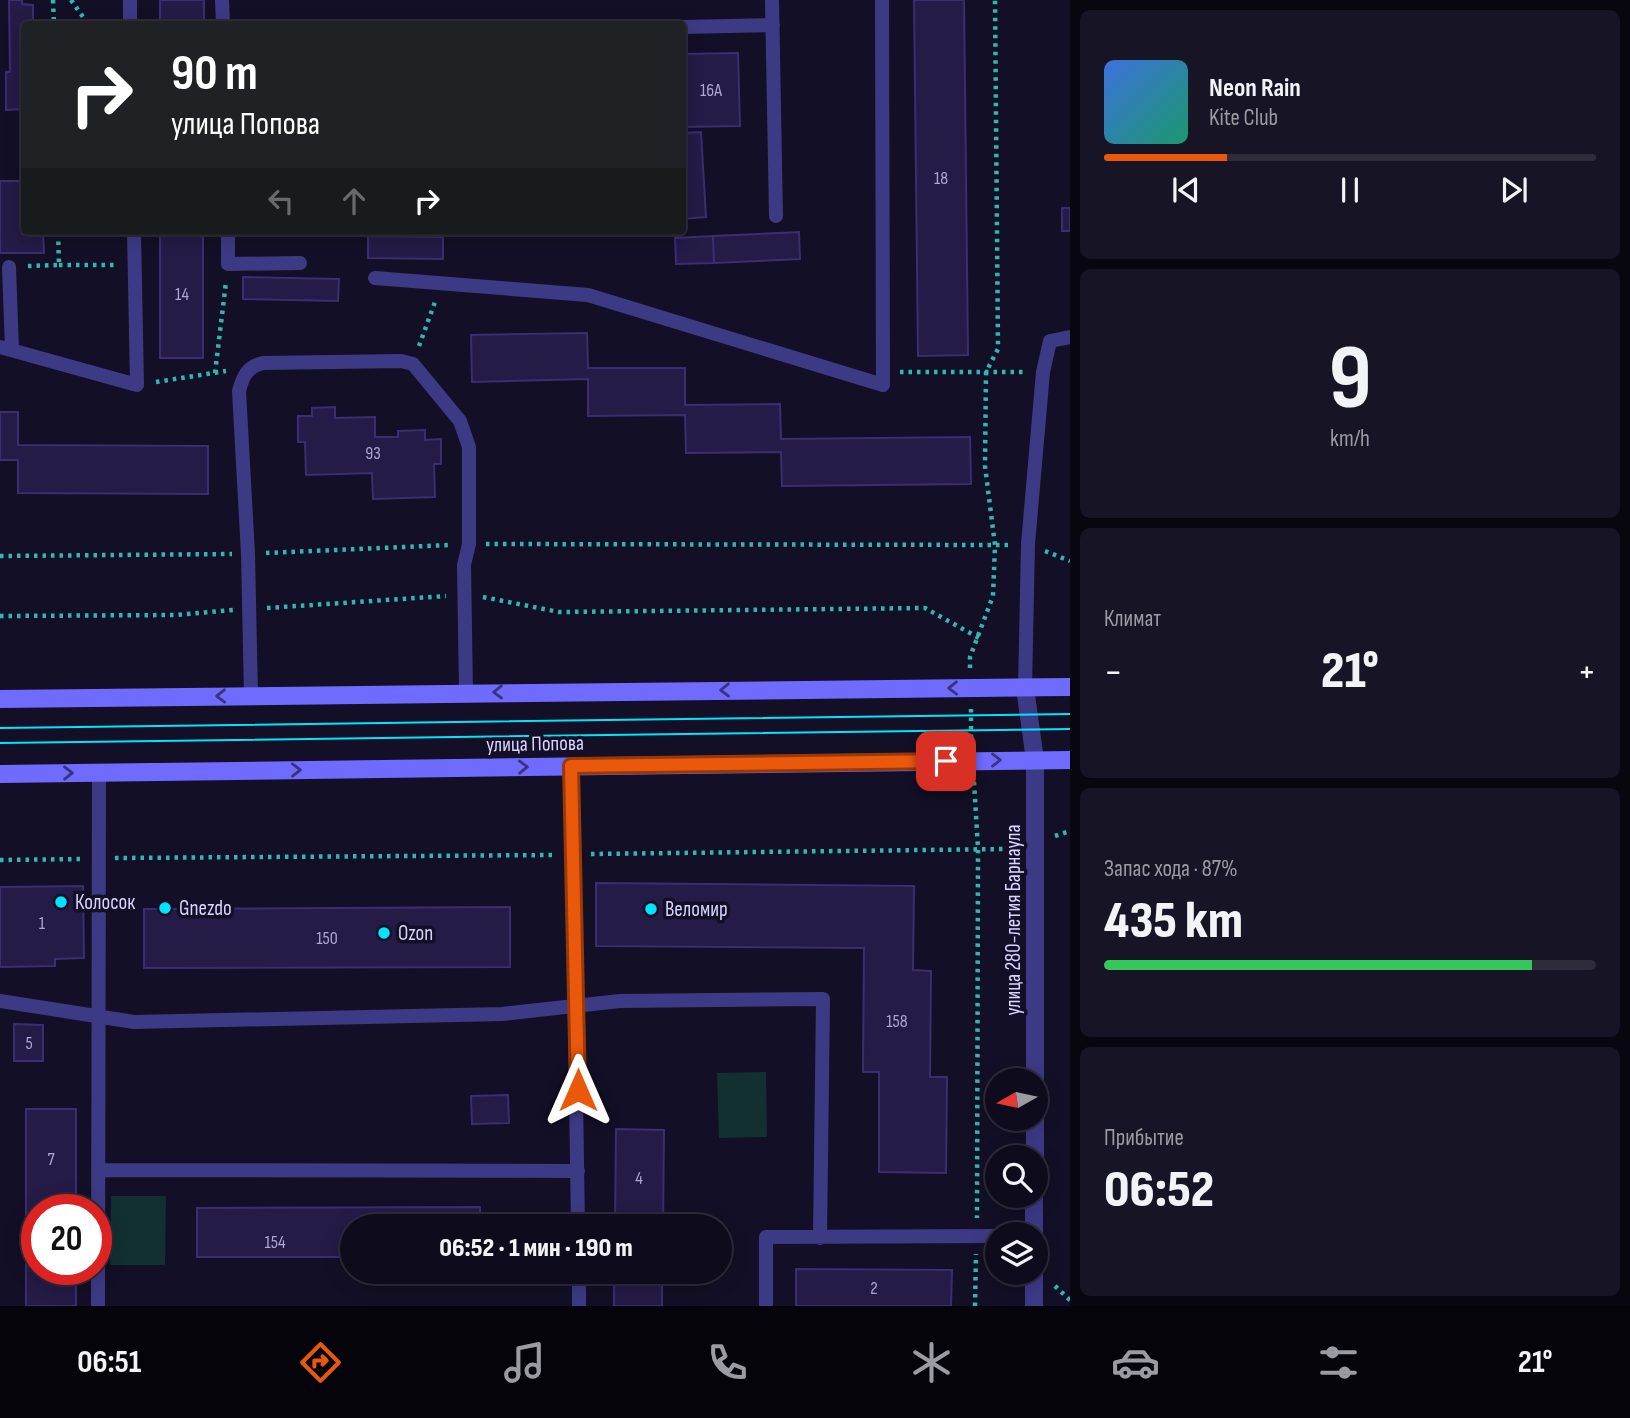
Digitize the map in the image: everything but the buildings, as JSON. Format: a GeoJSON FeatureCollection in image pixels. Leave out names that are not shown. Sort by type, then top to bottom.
{"type":"FeatureCollection","features":[{"type":"Feature","properties":{"kind":"main road"},"geometry":{"type":"LineString","coordinates":[[0,699],[1070,688]]}},
{"type":"Feature","properties":{"kind":"main road","name":"улица Попова"},"geometry":{"type":"LineString","coordinates":[[0,774],[1070,760]]}},
{"type":"Feature","properties":{"kind":"street","name":"улица 280-летия Барнаула"},"geometry":{"type":"LineString","coordinates":[[1025,688],[1035,760],[1035,1068]]}},
{"type":"Feature","properties":{"kind":"street"},"geometry":{"type":"LineString","coordinates":[[1034,1285],[1034,1306]]}},
{"type":"Feature","properties":{"kind":"lane"},"geometry":{"type":"LineString","coordinates":[[130,0],[130,21]]}},
{"type":"Feature","properties":{"kind":"lane"},"geometry":{"type":"LineString","coordinates":[[222,0],[222,21]]}},
{"type":"Feature","properties":{"kind":"lane"},"geometry":{"type":"LineString","coordinates":[[772,0],[776,216]]}},
{"type":"Feature","properties":{"kind":"lane"},"geometry":{"type":"LineString","coordinates":[[375,278],[589,295],[884,385],[882,0]]}},
{"type":"Feature","properties":{"kind":"lane"},"geometry":{"type":"LineString","coordinates":[[686,27],[773,25]]}},
{"type":"Feature","properties":{"kind":"lane"},"geometry":{"type":"LineString","coordinates":[[9,267],[6,349],[137,385],[134,235]]}},
{"type":"Feature","properties":{"kind":"lane"},"geometry":{"type":"LineString","coordinates":[[228,235],[228,264],[300,263]]}},
{"type":"Feature","properties":{"kind":"lane"},"geometry":{"type":"LineString","coordinates":[[1025,688],[1028,544],[1043,372],[1049,341],[1070,337]]}},
{"type":"Feature","properties":{"kind":"lane"},"geometry":{"type":"LineString","coordinates":[[251,696],[248,554],[239,391],[243,377],[251,366],[263,363],[401,361],[413,364],[460,421],[469,447],[469,544],[464,565],[466,693]]}},
{"type":"Feature","properties":{"kind":"lane"},"geometry":{"type":"LineString","coordinates":[[571,766],[577,1008],[578,1214]]}},
{"type":"Feature","properties":{"kind":"lane"},"geometry":{"type":"LineString","coordinates":[[98,1306],[99,773]]}},
{"type":"Feature","properties":{"kind":"lane"},"geometry":{"type":"LineString","coordinates":[[0,1002],[147,1022],[502,1014],[577,1008],[621,1001],[822,999],[820,1238]]}},
{"type":"Feature","properties":{"kind":"lane"},"geometry":{"type":"LineString","coordinates":[[98,1170],[578,1171]]}},
{"type":"Feature","properties":{"kind":"lane"},"geometry":{"type":"LineString","coordinates":[[765,1306],[766,1237],[985,1236]]}},
{"type":"Feature","properties":{"kind":"lane"},"geometry":{"type":"LineString","coordinates":[[579,1284],[579,1306]]}},
{"type":"Feature","properties":{"kind":"path"},"geometry":{"type":"LineString","coordinates":[[53,0],[54,21]]}},
{"type":"Feature","properties":{"kind":"path"},"geometry":{"type":"LineString","coordinates":[[71,0],[86,21]]}},
{"type":"Feature","properties":{"kind":"path"},"geometry":{"type":"LineString","coordinates":[[0,616],[176,615],[464,594],[559,612],[925,608],[979,638],[993,596],[995,545],[985,466],[986,372],[998,349],[995,0]]}},
{"type":"Feature","properties":{"kind":"path"},"geometry":{"type":"LineString","coordinates":[[58,235],[59,265]]}},
{"type":"Feature","properties":{"kind":"path"},"geometry":{"type":"LineString","coordinates":[[215,373],[228,264]]}},
{"type":"Feature","properties":{"kind":"path"},"geometry":{"type":"LineString","coordinates":[[9,267],[135,265]]}},
{"type":"Feature","properties":{"kind":"path"},"geometry":{"type":"LineString","coordinates":[[413,364],[441,284]]}},
{"type":"Feature","properties":{"kind":"path"},"geometry":{"type":"LineString","coordinates":[[137,385],[251,366]]}},
{"type":"Feature","properties":{"kind":"path"},"geometry":{"type":"LineString","coordinates":[[884,372],[1043,372]]}},
{"type":"Feature","properties":{"kind":"path"},"geometry":{"type":"LineString","coordinates":[[0,556],[248,554],[469,544],[1028,544],[1070,561]]}},
{"type":"Feature","properties":{"kind":"path"},"geometry":{"type":"LineString","coordinates":[[1055,836],[1070,831]]}},
{"type":"Feature","properties":{"kind":"path"},"geometry":{"type":"LineString","coordinates":[[975,1306],[978,848]]}},
{"type":"Feature","properties":{"kind":"path"},"geometry":{"type":"LineString","coordinates":[[0,860],[1007,849]]}},
{"type":"Feature","properties":{"kind":"green space"},"geometry":{"type":"Polygon","coordinates":[[[766,1072],[767,1137],[719,1138],[717,1073],[766,1072]]]}},
{"type":"Feature","properties":{"kind":"green space"},"geometry":{"type":"Polygon","coordinates":[[[112,1196],[166,1196],[165,1265],[112,1265],[112,1196]]]}},
{"type":"Feature","properties":{"kind":"tram line"},"geometry":{"type":"LineString","coordinates":[[0,728],[1070,714]]}},
{"type":"Feature","properties":{"kind":"tram line"},"geometry":{"type":"LineString","coordinates":[[0,743],[1070,729]]}},
{"type":"Feature","properties":{"kind":"place","name":"Колосок"},"geometry":{"type":"Point","coordinates":[61,902]}},
{"type":"Feature","properties":{"kind":"place","name":"Gnezdo"},"geometry":{"type":"Point","coordinates":[165,908]}},
{"type":"Feature","properties":{"kind":"place","name":"Веломир"},"geometry":{"type":"Point","coordinates":[651,909]}},
{"type":"Feature","properties":{"kind":"place","name":"Ozon"},"geometry":{"type":"Point","coordinates":[384,933]}},
{"type":"Feature","properties":{"kind":"route"},"geometry":{"type":"LineString","coordinates":[[578,1090],[571,766],[946,761]]}}]}
